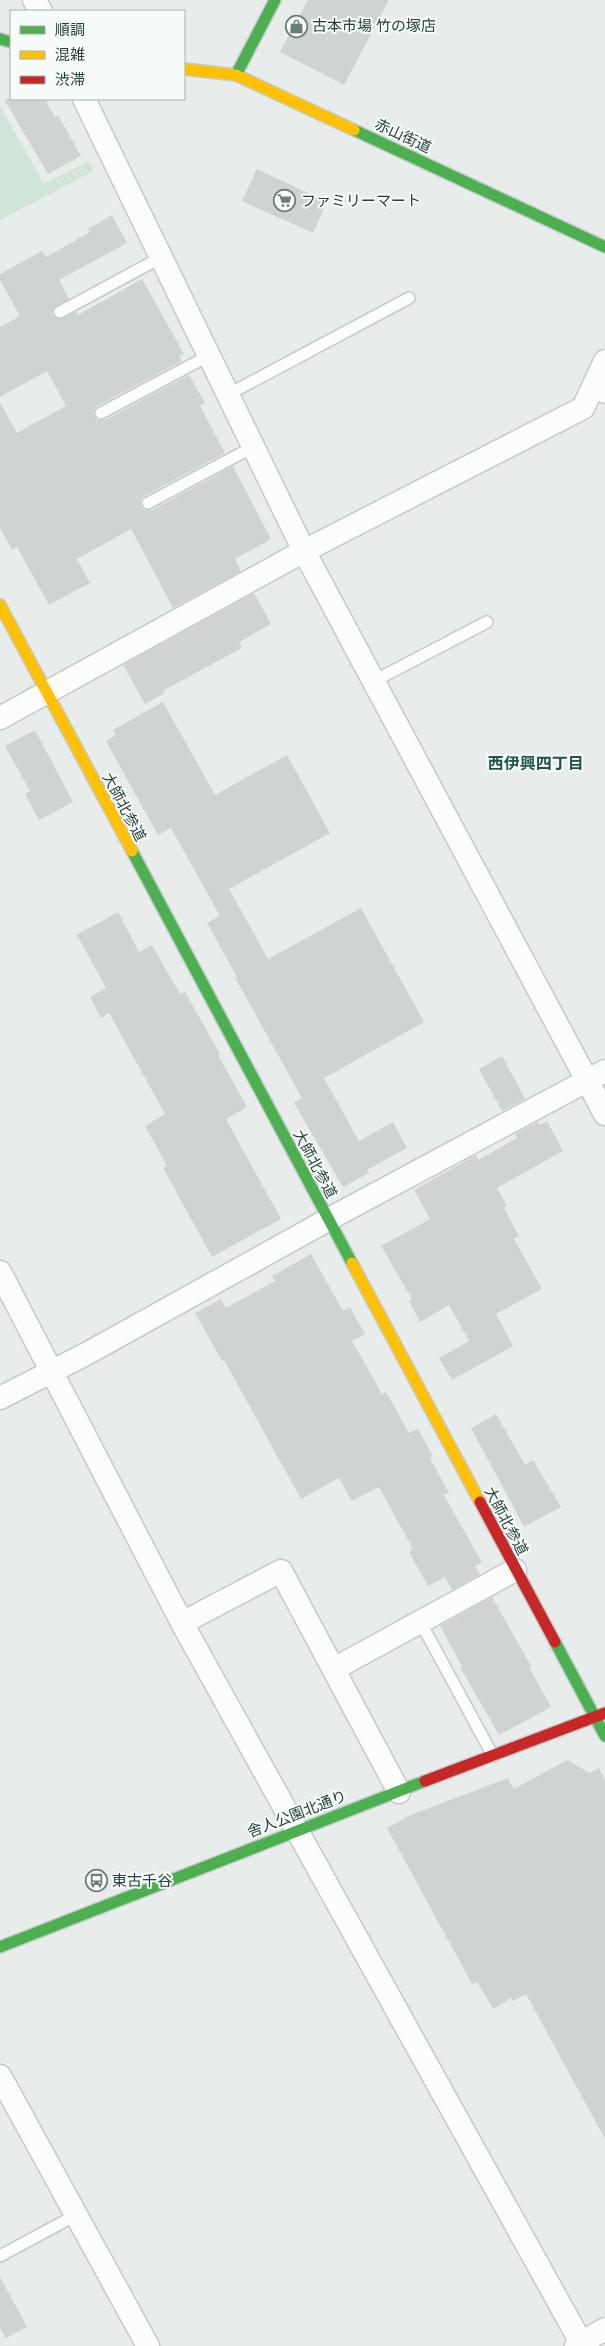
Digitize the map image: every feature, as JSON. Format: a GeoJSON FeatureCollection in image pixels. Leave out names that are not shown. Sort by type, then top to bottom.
{"type":"FeatureCollection","features":[{"type":"Feature","properties":{"kind":"street"},"geometry":{"type":"LineString","coordinates":[[236,75],[275,0]]}},
{"type":"Feature","properties":{"kind":"street","name":"赤山街道"},"geometry":{"type":"LineString","coordinates":[[185,69],[236,75],[605,247]]}},
{"type":"Feature","properties":{"kind":"street"},"geometry":{"type":"LineString","coordinates":[[84,100],[304,551],[374,681],[596,1076],[605,1114]]}},
{"type":"Feature","properties":{"kind":"street"},"geometry":{"type":"LineString","coordinates":[[0,718],[304,551],[583,408],[602,377]]}},
{"type":"Feature","properties":{"kind":"street","name":"大師北参道"},"geometry":{"type":"LineString","coordinates":[[0,605],[515,1570],[600,1715],[605,1736]]}},
{"type":"Feature","properties":{"kind":"street"},"geometry":{"type":"LineString","coordinates":[[0,1398],[53,1372],[328,1220],[596,1076]]}},
{"type":"Feature","properties":{"kind":"street"},"geometry":{"type":"LineString","coordinates":[[0,1272],[182,1623],[580,2345],[605,2329]]}},
{"type":"Feature","properties":{"kind":"street"},"geometry":{"type":"LineString","coordinates":[[334,1669],[515,1570]]}},
{"type":"Feature","properties":{"kind":"street"},"geometry":{"type":"LineString","coordinates":[[182,1623],[281,1571],[399,1792]]}},
{"type":"Feature","properties":{"kind":"street","name":"舎人公園北通り"},"geometry":{"type":"LineString","coordinates":[[0,1948],[296,1830],[600,1715]]}},
{"type":"Feature","properties":{"kind":"street"},"geometry":{"type":"LineString","coordinates":[[0,2076],[148,2346]]}},
{"type":"Feature","properties":{"kind":"lane"},"geometry":{"type":"LineString","coordinates":[[60,312],[160,258]]}},
{"type":"Feature","properties":{"kind":"lane"},"geometry":{"type":"LineString","coordinates":[[228,394],[409,298]]}},
{"type":"Feature","properties":{"kind":"lane"},"geometry":{"type":"LineString","coordinates":[[101,413],[210,355]]}},
{"type":"Feature","properties":{"kind":"lane"},"geometry":{"type":"LineString","coordinates":[[148,503],[253,447]]}},
{"type":"Feature","properties":{"kind":"lane"},"geometry":{"type":"LineString","coordinates":[[374,681],[487,622]]}},
{"type":"Feature","properties":{"kind":"lane"},"geometry":{"type":"LineString","coordinates":[[421,1623],[493,1756]]}},
{"type":"Feature","properties":{"kind":"lane"},"geometry":{"type":"LineString","coordinates":[[0,2256],[76,2215]]}},
{"type":"Feature","properties":{"kind":"green space"},"geometry":{"type":"Polygon","coordinates":[[[0,106],[44,184],[89,161],[94,171],[0,220],[0,106]]]}},
{"type":"Feature","properties":{"kind":"building"},"geometry":{"type":"Polygon","coordinates":[[[308,0],[389,0],[344,85],[280,52],[308,0]]]}},
{"type":"Feature","properties":{"kind":"building"},"geometry":{"type":"Polygon","coordinates":[[[4,99],[46,100],[55,117],[58,115],[81,156],[48,174],[4,99]]]}},
{"type":"Feature","properties":{"kind":"building"},"geometry":{"type":"Polygon","coordinates":[[[257,169],[327,202],[313,233],[242,201],[257,169]]]}},
{"type":"Feature","properties":{"kind":"building"},"geometry":{"type":"Polygon","coordinates":[[[112,215],[127,243],[59,280],[69,299],[54,308],[53,315],[60,319],[76,312],[78,315],[142,279],[184,354],[179,356],[182,361],[97,406],[94,409],[94,416],[97,420],[105,420],[189,375],[205,403],[200,406],[225,453],[144,496],[141,499],[141,506],[144,510],[152,510],[233,466],[271,539],[235,559],[241,571],[173,608],[131,529],[77,559],[90,583],[49,605],[17,547],[12,550],[0,528],[0,403],[17,433],[66,406],[47,371],[0,397],[0,327],[20,316],[0,280],[0,274],[42,251],[46,257],[90,232],[88,229],[112,215]]]}},
{"type":"Feature","properties":{"kind":"building"},"geometry":{"type":"Polygon","coordinates":[[[254,593],[271,624],[239,642],[242,648],[164,690],[165,693],[145,704],[123,665],[254,593]]]}},
{"type":"Feature","properties":{"kind":"building"},"geometry":{"type":"Polygon","coordinates":[[[163,702],[215,795],[287,755],[330,833],[229,889],[268,959],[361,908],[424,1022],[324,1078],[359,1141],[393,1122],[407,1148],[367,1170],[369,1173],[343,1187],[294,1103],[302,1098],[235,978],[237,977],[207,923],[220,916],[171,828],[158,835],[106,741],[116,735],[113,730],[163,702]]]}},
{"type":"Feature","properties":{"kind":"building"},"geometry":{"type":"Polygon","coordinates":[[[35,730],[73,802],[39,820],[25,794],[30,791],[5,746],[35,730]]]}},
{"type":"Feature","properties":{"kind":"building"},"geometry":{"type":"Polygon","coordinates":[[[118,912],[139,952],[152,945],[180,994],[185,992],[220,1054],[218,1055],[247,1107],[226,1119],[281,1219],[212,1257],[163,1168],[167,1166],[145,1126],[165,1114],[109,1013],[101,1018],[90,997],[106,988],[77,935],[118,912]]]}},
{"type":"Feature","properties":{"kind":"building"},"geometry":{"type":"Polygon","coordinates":[[[502,1056],[525,1099],[502,1111],[479,1069],[502,1056]]]}},
{"type":"Feature","properties":{"kind":"building"},"geometry":{"type":"Polygon","coordinates":[[[547,1121],[563,1151],[497,1188],[507,1206],[504,1208],[519,1236],[514,1239],[542,1289],[496,1314],[513,1346],[452,1380],[439,1358],[469,1341],[449,1305],[420,1322],[409,1301],[412,1299],[381,1246],[430,1219],[414,1190],[476,1155],[478,1160],[517,1138],[515,1134],[538,1122],[540,1125],[547,1121]]]}},
{"type":"Feature","properties":{"kind":"building"},"geometry":{"type":"Polygon","coordinates":[[[311,1254],[343,1311],[350,1307],[365,1334],[352,1341],[382,1394],[386,1392],[409,1433],[418,1429],[433,1456],[430,1458],[449,1493],[444,1495],[482,1563],[475,1566],[480,1574],[452,1590],[445,1577],[428,1586],[409,1552],[413,1549],[379,1487],[352,1501],[339,1478],[301,1499],[224,1360],[222,1361],[195,1313],[221,1299],[226,1308],[275,1281],[272,1276],[311,1254]]]}},
{"type":"Feature","properties":{"kind":"building"},"geometry":{"type":"Polygon","coordinates":[[[496,1414],[525,1465],[533,1460],[561,1507],[524,1527],[471,1428],[496,1414]]]}},
{"type":"Feature","properties":{"kind":"building"},"geometry":{"type":"Polygon","coordinates":[[[492,1597],[531,1666],[529,1667],[551,1707],[499,1735],[460,1667],[462,1666],[440,1626],[492,1597]]]}},
{"type":"Feature","properties":{"kind":"building"},"geometry":{"type":"Polygon","coordinates":[[[567,1760],[590,1773],[599,1768],[605,1780],[605,2139],[526,1994],[513,2001],[511,1998],[493,2009],[477,1982],[472,1984],[387,1828],[413,1814],[508,1778],[514,1789],[567,1760]]]}},
{"type":"Feature","properties":{"kind":"building"},"geometry":{"type":"Polygon","coordinates":[[[0,2277],[27,2327],[6,2338],[0,2328],[0,2277]]]}},
{"type":"Feature","properties":{"kind":"traffic: fast"},"geometry":{"type":"LineString","coordinates":[[236,75],[275,0]]}},
{"type":"Feature","properties":{"kind":"traffic: fast"},"geometry":{"type":"LineString","coordinates":[[0,39],[10,42]]}},
{"type":"Feature","properties":{"kind":"traffic: fast"},"geometry":{"type":"LineString","coordinates":[[354,130],[605,247]]}},
{"type":"Feature","properties":{"kind":"traffic: fast"},"geometry":{"type":"LineString","coordinates":[[132,851],[352,1263]]}},
{"type":"Feature","properties":{"kind":"traffic: fast"},"geometry":{"type":"LineString","coordinates":[[555,1642],[605,1736]]}},
{"type":"Feature","properties":{"kind":"traffic: fast"},"geometry":{"type":"LineString","coordinates":[[0,1947],[425,1781]]}},
{"type":"Feature","properties":{"kind":"traffic: slow"},"geometry":{"type":"LineString","coordinates":[[185,69],[236,75],[354,130]]}},
{"type":"Feature","properties":{"kind":"traffic: slow"},"geometry":{"type":"LineString","coordinates":[[0,605],[132,851]]}},
{"type":"Feature","properties":{"kind":"traffic: slow"},"geometry":{"type":"LineString","coordinates":[[352,1263],[480,1502]]}},
{"type":"Feature","properties":{"kind":"traffic: jam"},"geometry":{"type":"LineString","coordinates":[[480,1502],[555,1642]]}},
{"type":"Feature","properties":{"kind":"traffic: jam"},"geometry":{"type":"LineString","coordinates":[[425,1781],[605,1713]]}},
{"type":"Feature","properties":{"kind":"place","name":"古本市場 竹の塚店"},"geometry":{"type":"Point","coordinates":[296,26]}},
{"type":"Feature","properties":{"kind":"place","name":"ファミリーマート"},"geometry":{"type":"Point","coordinates":[285,201]}},
{"type":"Feature","properties":{"kind":"place","name":"東古千谷"},"geometry":{"type":"Point","coordinates":[96,1881]}},
{"type":"Feature","properties":{"kind":"district","name":"西伊興四丁目"},"geometry":{"type":"Point","coordinates":[536,763]}}]}
